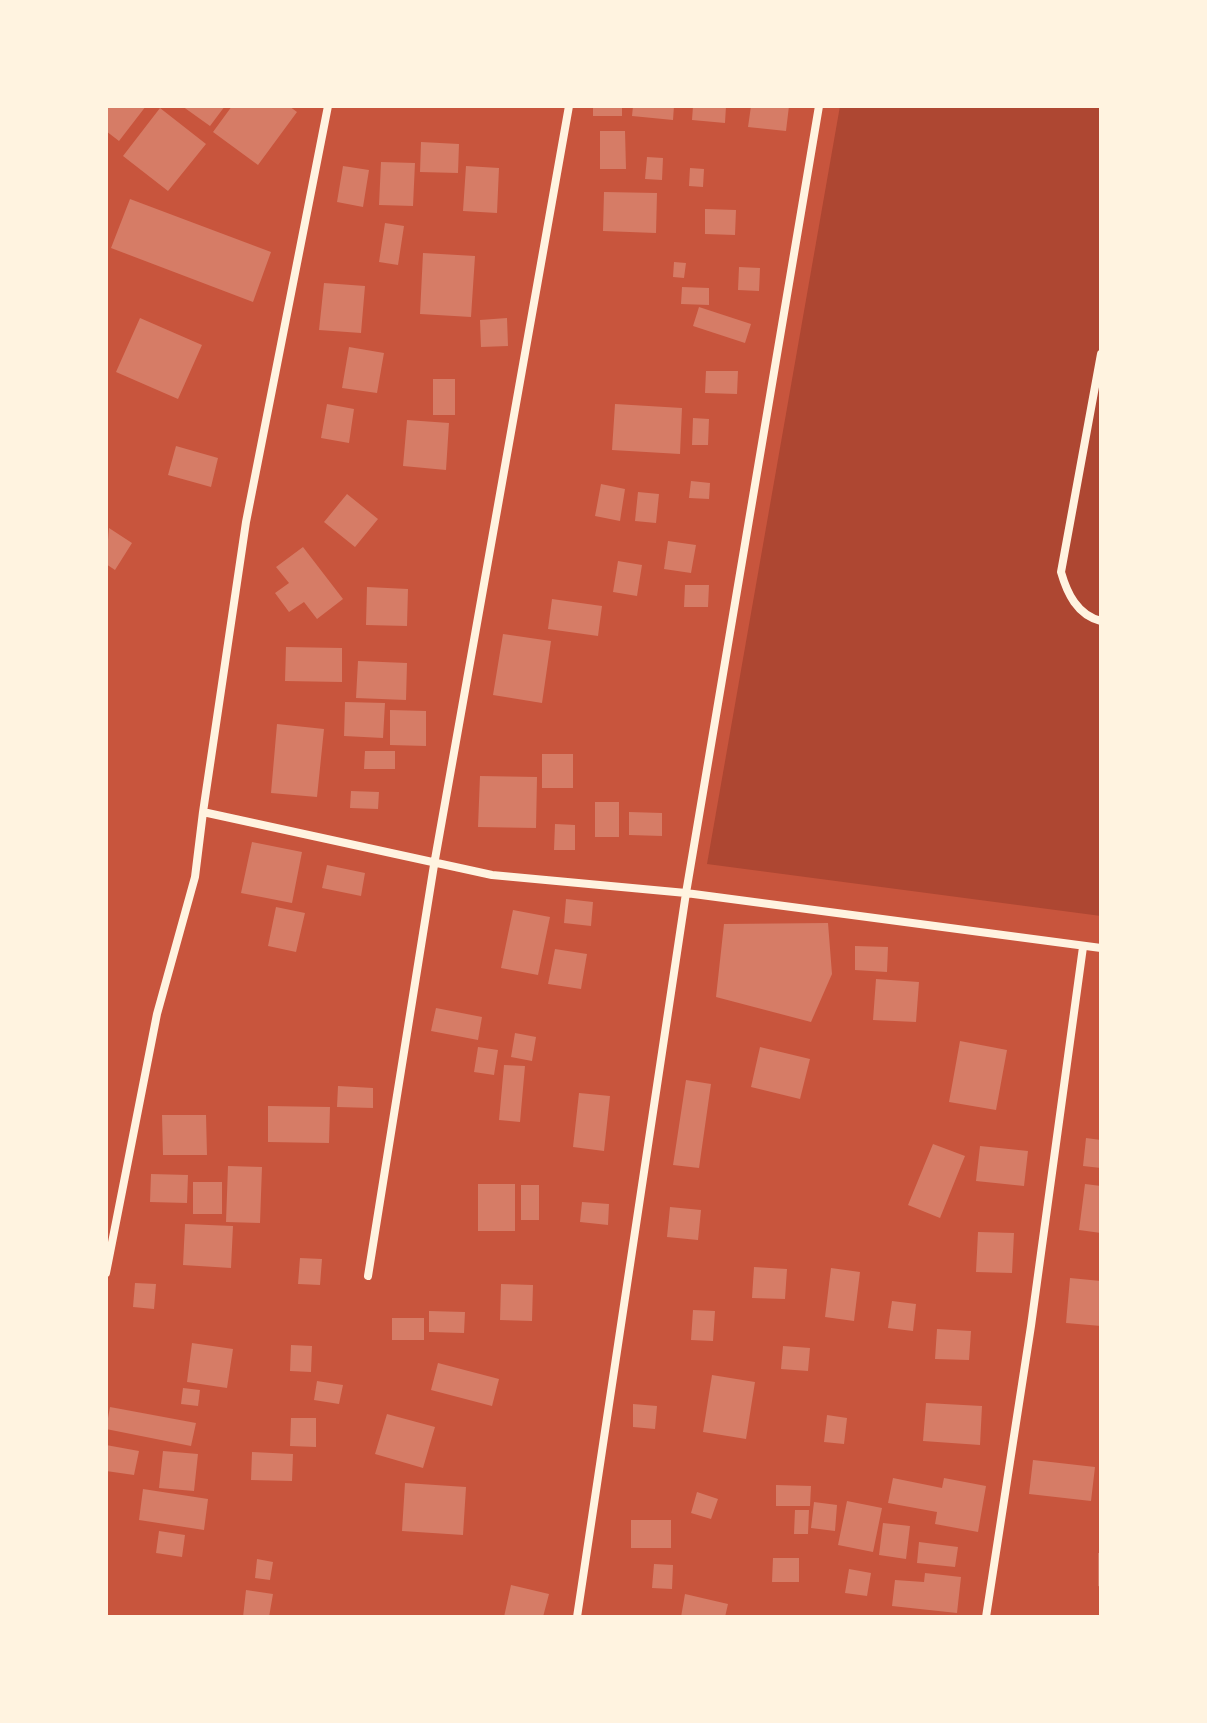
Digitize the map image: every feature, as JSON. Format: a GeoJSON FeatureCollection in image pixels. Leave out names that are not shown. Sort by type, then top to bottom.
{"type":"FeatureCollection","features":[{"type":"Feature","properties":{"kind":"street"},"geometry":{"type":"LineString","coordinates":[[106,1273],[157,1014],[195,877],[246,522],[328,106]]}},
{"type":"Feature","properties":{"kind":"street"},"geometry":{"type":"LineString","coordinates":[[368,1276],[434,865],[569,106]]}},
{"type":"Feature","properties":{"kind":"street"},"geometry":{"type":"LineString","coordinates":[[577,1617],[686,893],[819,106]]}},
{"type":"Feature","properties":{"kind":"street"},"geometry":{"type":"LineString","coordinates":[[1101,354],[1061,572],[1068,597],[1091,618],[1101,621]]}},
{"type":"Feature","properties":{"kind":"street"},"geometry":{"type":"LineString","coordinates":[[203,812],[434,865],[492,875],[686,893],[1101,948]]}},
{"type":"Feature","properties":{"kind":"street"},"geometry":{"type":"LineString","coordinates":[[986,1617],[1031,1326],[1083,947]]}},
{"type":"Feature","properties":{"kind":"shaded area"},"geometry":{"type":"Polygon","coordinates":[[[840,106],[1101,106],[1101,916],[707,864],[840,106]]]}},
{"type":"Feature","properties":{"kind":"building"},"geometry":{"type":"Polygon","coordinates":[[[106,106],[146,106],[119,141],[106,131],[106,106]]]}},
{"type":"Feature","properties":{"kind":"building"},"geometry":{"type":"Polygon","coordinates":[[[182,106],[225,106],[210,126],[182,106]]]}},
{"type":"Feature","properties":{"kind":"building"},"geometry":{"type":"Polygon","coordinates":[[[232,106],[289,106],[297,112],[258,165],[213,132],[232,106]]]}},
{"type":"Feature","properties":{"kind":"building"},"geometry":{"type":"Polygon","coordinates":[[[593,106],[622,106],[622,116],[593,116],[593,106]]]}},
{"type":"Feature","properties":{"kind":"building"},"geometry":{"type":"Polygon","coordinates":[[[633,106],[674,106],[673,120],[632,116],[633,106]]]}},
{"type":"Feature","properties":{"kind":"building"},"geometry":{"type":"Polygon","coordinates":[[[693,106],[726,106],[725,123],[692,120],[693,106]]]}},
{"type":"Feature","properties":{"kind":"building"},"geometry":{"type":"Polygon","coordinates":[[[751,106],[789,106],[786,131],[748,127],[751,106]]]}},
{"type":"Feature","properties":{"kind":"building"},"geometry":{"type":"Polygon","coordinates":[[[160,108],[206,144],[168,191],[123,156],[160,108]]]}},
{"type":"Feature","properties":{"kind":"building"},"geometry":{"type":"Polygon","coordinates":[[[600,131],[625,131],[626,169],[600,169],[600,131]]]}},
{"type":"Feature","properties":{"kind":"building"},"geometry":{"type":"Polygon","coordinates":[[[421,142],[459,144],[458,173],[420,172],[421,142]]]}},
{"type":"Feature","properties":{"kind":"building"},"geometry":{"type":"Polygon","coordinates":[[[647,157],[663,158],[662,180],[645,179],[647,157]]]}},
{"type":"Feature","properties":{"kind":"building"},"geometry":{"type":"Polygon","coordinates":[[[381,162],[415,163],[413,206],[379,205],[381,162]]]}},
{"type":"Feature","properties":{"kind":"building"},"geometry":{"type":"Polygon","coordinates":[[[343,166],[369,170],[363,207],[337,202],[343,166]]]}},
{"type":"Feature","properties":{"kind":"building"},"geometry":{"type":"Polygon","coordinates":[[[466,166],[499,168],[497,213],[463,211],[466,166]]]}},
{"type":"Feature","properties":{"kind":"building"},"geometry":{"type":"Polygon","coordinates":[[[690,168],[704,169],[703,187],[689,186],[690,168]]]}},
{"type":"Feature","properties":{"kind":"building"},"geometry":{"type":"Polygon","coordinates":[[[604,192],[657,193],[656,233],[603,231],[604,192]]]}},
{"type":"Feature","properties":{"kind":"building"},"geometry":{"type":"Polygon","coordinates":[[[130,199],[271,252],[253,302],[111,248],[130,199]]]}},
{"type":"Feature","properties":{"kind":"building"},"geometry":{"type":"Polygon","coordinates":[[[705,209],[736,210],[735,235],[705,234],[705,209]]]}},
{"type":"Feature","properties":{"kind":"building"},"geometry":{"type":"Polygon","coordinates":[[[385,223],[404,226],[398,265],[379,262],[385,223]]]}},
{"type":"Feature","properties":{"kind":"building"},"geometry":{"type":"Polygon","coordinates":[[[423,253],[475,256],[471,317],[420,314],[423,253]]]}},
{"type":"Feature","properties":{"kind":"building"},"geometry":{"type":"Polygon","coordinates":[[[674,262],[686,263],[684,278],[673,277],[674,262]]]}},
{"type":"Feature","properties":{"kind":"building"},"geometry":{"type":"Polygon","coordinates":[[[739,267],[760,268],[759,291],[738,290],[739,267]]]}},
{"type":"Feature","properties":{"kind":"building"},"geometry":{"type":"Polygon","coordinates":[[[324,283],[365,286],[361,333],[319,330],[324,283]]]}},
{"type":"Feature","properties":{"kind":"building"},"geometry":{"type":"Polygon","coordinates":[[[682,287],[709,288],[709,305],[681,304],[682,287]]]}},
{"type":"Feature","properties":{"kind":"building"},"geometry":{"type":"Polygon","coordinates":[[[699,307],[751,324],[745,343],[693,326],[699,307]]]}},
{"type":"Feature","properties":{"kind":"building"},"geometry":{"type":"Polygon","coordinates":[[[140,318],[202,345],[178,399],[116,372],[140,318]]]}},
{"type":"Feature","properties":{"kind":"building"},"geometry":{"type":"Polygon","coordinates":[[[507,318],[508,346],[481,347],[480,320],[507,318]]]}},
{"type":"Feature","properties":{"kind":"building"},"geometry":{"type":"Polygon","coordinates":[[[349,347],[384,353],[377,393],[342,388],[349,347]]]}},
{"type":"Feature","properties":{"kind":"building"},"geometry":{"type":"Polygon","coordinates":[[[706,371],[738,371],[737,394],[705,393],[706,371]]]}},
{"type":"Feature","properties":{"kind":"building"},"geometry":{"type":"Polygon","coordinates":[[[433,379],[455,379],[455,415],[433,415],[433,379]]]}},
{"type":"Feature","properties":{"kind":"building"},"geometry":{"type":"Polygon","coordinates":[[[327,404],[354,409],[349,443],[321,438],[327,404]]]}},
{"type":"Feature","properties":{"kind":"building"},"geometry":{"type":"Polygon","coordinates":[[[615,404],[682,408],[680,454],[612,450],[615,404]]]}},
{"type":"Feature","properties":{"kind":"building"},"geometry":{"type":"Polygon","coordinates":[[[693,418],[709,419],[708,445],[692,445],[693,418]]]}},
{"type":"Feature","properties":{"kind":"building"},"geometry":{"type":"Polygon","coordinates":[[[407,420],[449,423],[446,470],[403,466],[407,420]]]}},
{"type":"Feature","properties":{"kind":"building"},"geometry":{"type":"Polygon","coordinates":[[[176,446],[218,458],[211,487],[168,475],[176,446]]]}},
{"type":"Feature","properties":{"kind":"building"},"geometry":{"type":"Polygon","coordinates":[[[691,481],[710,483],[709,499],[689,498],[691,481]]]}},
{"type":"Feature","properties":{"kind":"building"},"geometry":{"type":"Polygon","coordinates":[[[601,484],[625,489],[620,521],[595,516],[601,484]]]}},
{"type":"Feature","properties":{"kind":"building"},"geometry":{"type":"Polygon","coordinates":[[[638,492],[659,494],[656,523],[635,521],[638,492]]]}},
{"type":"Feature","properties":{"kind":"building"},"geometry":{"type":"Polygon","coordinates":[[[347,494],[378,519],[355,547],[324,522],[347,494]]]}},
{"type":"Feature","properties":{"kind":"building"},"geometry":{"type":"Polygon","coordinates":[[[109,528],[132,543],[115,570],[106,564],[109,528]]]}},
{"type":"Feature","properties":{"kind":"building"},"geometry":{"type":"Polygon","coordinates":[[[668,541],[696,545],[691,573],[664,569],[668,541]]]}},
{"type":"Feature","properties":{"kind":"building"},"geometry":{"type":"Polygon","coordinates":[[[303,547],[343,599],[317,619],[304,602],[289,612],[275,593],[289,583],[276,567],[303,547]]]}},
{"type":"Feature","properties":{"kind":"building"},"geometry":{"type":"Polygon","coordinates":[[[618,561],[642,565],[637,596],[613,592],[618,561]]]}},
{"type":"Feature","properties":{"kind":"building"},"geometry":{"type":"Polygon","coordinates":[[[685,585],[709,585],[708,607],[684,607],[685,585]]]}},
{"type":"Feature","properties":{"kind":"building"},"geometry":{"type":"Polygon","coordinates":[[[367,587],[408,589],[407,626],[366,625],[367,587]]]}},
{"type":"Feature","properties":{"kind":"building"},"geometry":{"type":"Polygon","coordinates":[[[552,599],[602,606],[598,636],[548,629],[552,599]]]}},
{"type":"Feature","properties":{"kind":"building"},"geometry":{"type":"Polygon","coordinates":[[[503,634],[551,641],[542,703],[493,695],[503,634]]]}},
{"type":"Feature","properties":{"kind":"building"},"geometry":{"type":"Polygon","coordinates":[[[286,647],[342,648],[342,682],[285,681],[286,647]]]}},
{"type":"Feature","properties":{"kind":"building"},"geometry":{"type":"Polygon","coordinates":[[[358,661],[407,663],[406,700],[356,698],[358,661]]]}},
{"type":"Feature","properties":{"kind":"building"},"geometry":{"type":"Polygon","coordinates":[[[345,702],[385,703],[383,738],[344,736],[345,702]]]}},
{"type":"Feature","properties":{"kind":"building"},"geometry":{"type":"Polygon","coordinates":[[[390,710],[426,711],[426,746],[390,745],[390,710]]]}},
{"type":"Feature","properties":{"kind":"building"},"geometry":{"type":"Polygon","coordinates":[[[277,724],[324,729],[317,797],[271,793],[277,724]]]}},
{"type":"Feature","properties":{"kind":"building"},"geometry":{"type":"Polygon","coordinates":[[[365,751],[395,751],[395,769],[364,769],[365,751]]]}},
{"type":"Feature","properties":{"kind":"building"},"geometry":{"type":"Polygon","coordinates":[[[542,754],[573,754],[573,788],[542,788],[542,754]]]}},
{"type":"Feature","properties":{"kind":"building"},"geometry":{"type":"Polygon","coordinates":[[[480,776],[537,777],[536,828],[478,827],[480,776]]]}},
{"type":"Feature","properties":{"kind":"building"},"geometry":{"type":"Polygon","coordinates":[[[351,791],[379,792],[378,809],[350,808],[351,791]]]}},
{"type":"Feature","properties":{"kind":"building"},"geometry":{"type":"Polygon","coordinates":[[[595,802],[619,802],[619,837],[595,837],[595,802]]]}},
{"type":"Feature","properties":{"kind":"building"},"geometry":{"type":"Polygon","coordinates":[[[629,812],[662,813],[662,836],[629,835],[629,812]]]}},
{"type":"Feature","properties":{"kind":"building"},"geometry":{"type":"Polygon","coordinates":[[[555,824],[575,825],[575,850],[554,850],[555,824]]]}},
{"type":"Feature","properties":{"kind":"building"},"geometry":{"type":"Polygon","coordinates":[[[252,842],[302,852],[292,903],[241,893],[252,842]]]}},
{"type":"Feature","properties":{"kind":"building"},"geometry":{"type":"Polygon","coordinates":[[[327,865],[365,873],[361,896],[322,888],[327,865]]]}},
{"type":"Feature","properties":{"kind":"building"},"geometry":{"type":"Polygon","coordinates":[[[566,899],[593,902],[591,926],[564,923],[566,899]]]}},
{"type":"Feature","properties":{"kind":"building"},"geometry":{"type":"Polygon","coordinates":[[[276,907],[305,913],[296,952],[268,946],[276,907]]]}},
{"type":"Feature","properties":{"kind":"building"},"geometry":{"type":"Polygon","coordinates":[[[513,910],[550,917],[538,975],[501,968],[513,910]]]}},
{"type":"Feature","properties":{"kind":"building"},"geometry":{"type":"Polygon","coordinates":[[[828,923],[832,974],[811,1022],[716,997],[724,924],[828,923]]]}},
{"type":"Feature","properties":{"kind":"building"},"geometry":{"type":"Polygon","coordinates":[[[855,946],[888,947],[887,972],[855,970],[855,946]]]}},
{"type":"Feature","properties":{"kind":"building"},"geometry":{"type":"Polygon","coordinates":[[[555,949],[587,954],[581,989],[548,984],[555,949]]]}},
{"type":"Feature","properties":{"kind":"building"},"geometry":{"type":"Polygon","coordinates":[[[876,979],[919,982],[916,1022],[873,1020],[876,979]]]}},
{"type":"Feature","properties":{"kind":"building"},"geometry":{"type":"Polygon","coordinates":[[[436,1008],[482,1017],[478,1040],[431,1031],[436,1008]]]}},
{"type":"Feature","properties":{"kind":"building"},"geometry":{"type":"Polygon","coordinates":[[[515,1033],[536,1037],[532,1061],[511,1057],[515,1033]]]}},
{"type":"Feature","properties":{"kind":"building"},"geometry":{"type":"Polygon","coordinates":[[[960,1041],[1007,1050],[996,1110],[949,1102],[960,1041]]]}},
{"type":"Feature","properties":{"kind":"building"},"geometry":{"type":"Polygon","coordinates":[[[478,1047],[498,1050],[494,1075],[474,1072],[478,1047]]]}},
{"type":"Feature","properties":{"kind":"building"},"geometry":{"type":"Polygon","coordinates":[[[760,1047],[810,1059],[800,1099],[751,1087],[760,1047]]]}},
{"type":"Feature","properties":{"kind":"building"},"geometry":{"type":"Polygon","coordinates":[[[504,1065],[525,1066],[520,1122],[499,1120],[504,1065]]]}},
{"type":"Feature","properties":{"kind":"building"},"geometry":{"type":"Polygon","coordinates":[[[686,1080],[711,1084],[699,1168],[673,1165],[686,1080]]]}},
{"type":"Feature","properties":{"kind":"building"},"geometry":{"type":"Polygon","coordinates":[[[338,1086],[373,1088],[373,1108],[337,1107],[338,1086]]]}},
{"type":"Feature","properties":{"kind":"building"},"geometry":{"type":"Polygon","coordinates":[[[579,1093],[610,1096],[604,1151],[573,1147],[579,1093]]]}},
{"type":"Feature","properties":{"kind":"building"},"geometry":{"type":"Polygon","coordinates":[[[268,1106],[330,1107],[329,1143],[268,1142],[268,1106]]]}},
{"type":"Feature","properties":{"kind":"building"},"geometry":{"type":"Polygon","coordinates":[[[162,1115],[206,1115],[207,1155],[163,1155],[162,1115]]]}},
{"type":"Feature","properties":{"kind":"building"},"geometry":{"type":"Polygon","coordinates":[[[1086,1138],[1101,1140],[1101,1168],[1083,1166],[1086,1138]]]}},
{"type":"Feature","properties":{"kind":"building"},"geometry":{"type":"Polygon","coordinates":[[[933,1144],[965,1156],[940,1218],[908,1205],[933,1144]]]}},
{"type":"Feature","properties":{"kind":"building"},"geometry":{"type":"Polygon","coordinates":[[[980,1146],[1028,1151],[1024,1186],[976,1181],[980,1146]]]}},
{"type":"Feature","properties":{"kind":"building"},"geometry":{"type":"Polygon","coordinates":[[[228,1166],[262,1167],[260,1223],[226,1222],[228,1166]]]}},
{"type":"Feature","properties":{"kind":"building"},"geometry":{"type":"Polygon","coordinates":[[[151,1174],[188,1175],[187,1203],[150,1202],[151,1174]]]}},
{"type":"Feature","properties":{"kind":"building"},"geometry":{"type":"Polygon","coordinates":[[[193,1182],[222,1182],[222,1214],[193,1214],[193,1182]]]}},
{"type":"Feature","properties":{"kind":"building"},"geometry":{"type":"Polygon","coordinates":[[[478,1184],[515,1184],[515,1231],[478,1231],[478,1184]]]}},
{"type":"Feature","properties":{"kind":"building"},"geometry":{"type":"Polygon","coordinates":[[[1085,1184],[1101,1186],[1101,1233],[1079,1230],[1085,1184]]]}},
{"type":"Feature","properties":{"kind":"building"},"geometry":{"type":"Polygon","coordinates":[[[521,1185],[539,1185],[539,1220],[521,1220],[521,1185]]]}},
{"type":"Feature","properties":{"kind":"building"},"geometry":{"type":"Polygon","coordinates":[[[582,1202],[609,1204],[608,1225],[580,1222],[582,1202]]]}},
{"type":"Feature","properties":{"kind":"building"},"geometry":{"type":"Polygon","coordinates":[[[670,1207],[701,1210],[698,1240],[667,1237],[670,1207]]]}},
{"type":"Feature","properties":{"kind":"building"},"geometry":{"type":"Polygon","coordinates":[[[185,1224],[233,1226],[231,1268],[183,1265],[185,1224]]]}},
{"type":"Feature","properties":{"kind":"building"},"geometry":{"type":"Polygon","coordinates":[[[978,1232],[1014,1233],[1012,1273],[976,1272],[978,1232]]]}},
{"type":"Feature","properties":{"kind":"building"},"geometry":{"type":"Polygon","coordinates":[[[300,1258],[322,1259],[320,1285],[298,1284],[300,1258]]]}},
{"type":"Feature","properties":{"kind":"building"},"geometry":{"type":"Polygon","coordinates":[[[754,1267],[787,1269],[785,1299],[752,1298],[754,1267]]]}},
{"type":"Feature","properties":{"kind":"building"},"geometry":{"type":"Polygon","coordinates":[[[831,1268],[860,1272],[854,1321],[825,1317],[831,1268]]]}},
{"type":"Feature","properties":{"kind":"building"},"geometry":{"type":"Polygon","coordinates":[[[1070,1278],[1101,1281],[1101,1326],[1066,1323],[1070,1278]]]}},
{"type":"Feature","properties":{"kind":"building"},"geometry":{"type":"Polygon","coordinates":[[[135,1283],[156,1284],[154,1309],[133,1307],[135,1283]]]}},
{"type":"Feature","properties":{"kind":"building"},"geometry":{"type":"Polygon","coordinates":[[[501,1284],[533,1285],[532,1321],[500,1320],[501,1284]]]}},
{"type":"Feature","properties":{"kind":"building"},"geometry":{"type":"Polygon","coordinates":[[[892,1301],[916,1304],[913,1331],[888,1328],[892,1301]]]}},
{"type":"Feature","properties":{"kind":"building"},"geometry":{"type":"Polygon","coordinates":[[[693,1310],[715,1311],[713,1341],[691,1340],[693,1310]]]}},
{"type":"Feature","properties":{"kind":"building"},"geometry":{"type":"Polygon","coordinates":[[[429,1311],[465,1312],[464,1333],[429,1332],[429,1311]]]}},
{"type":"Feature","properties":{"kind":"building"},"geometry":{"type":"Polygon","coordinates":[[[392,1318],[424,1318],[424,1340],[392,1340],[392,1318]]]}},
{"type":"Feature","properties":{"kind":"building"},"geometry":{"type":"Polygon","coordinates":[[[937,1329],[971,1331],[969,1360],[935,1359],[937,1329]]]}},
{"type":"Feature","properties":{"kind":"building"},"geometry":{"type":"Polygon","coordinates":[[[192,1343],[233,1349],[227,1388],[187,1382],[192,1343]]]}},
{"type":"Feature","properties":{"kind":"building"},"geometry":{"type":"Polygon","coordinates":[[[291,1345],[312,1346],[311,1372],[290,1371],[291,1345]]]}},
{"type":"Feature","properties":{"kind":"building"},"geometry":{"type":"Polygon","coordinates":[[[783,1346],[810,1348],[808,1371],[781,1369],[783,1346]]]}},
{"type":"Feature","properties":{"kind":"building"},"geometry":{"type":"Polygon","coordinates":[[[438,1363],[499,1379],[492,1406],[431,1390],[438,1363]]]}},
{"type":"Feature","properties":{"kind":"building"},"geometry":{"type":"Polygon","coordinates":[[[712,1375],[755,1382],[746,1439],[703,1432],[712,1375]]]}},
{"type":"Feature","properties":{"kind":"building"},"geometry":{"type":"Polygon","coordinates":[[[317,1381],[343,1385],[339,1404],[314,1400],[317,1381]]]}},
{"type":"Feature","properties":{"kind":"building"},"geometry":{"type":"Polygon","coordinates":[[[183,1388],[200,1390],[198,1406],[181,1404],[183,1388]]]}},
{"type":"Feature","properties":{"kind":"building"},"geometry":{"type":"Polygon","coordinates":[[[926,1403],[982,1406],[980,1445],[923,1441],[926,1403]]]}},
{"type":"Feature","properties":{"kind":"building"},"geometry":{"type":"Polygon","coordinates":[[[633,1404],[657,1406],[655,1429],[633,1427],[633,1404]]]}},
{"type":"Feature","properties":{"kind":"building"},"geometry":{"type":"Polygon","coordinates":[[[110,1407],[196,1423],[191,1446],[106,1429],[110,1407]]]}},
{"type":"Feature","properties":{"kind":"building"},"geometry":{"type":"Polygon","coordinates":[[[387,1414],[435,1427],[423,1468],[375,1454],[387,1414]]]}},
{"type":"Feature","properties":{"kind":"building"},"geometry":{"type":"Polygon","coordinates":[[[827,1415],[847,1418],[844,1444],[824,1442],[827,1415]]]}},
{"type":"Feature","properties":{"kind":"building"},"geometry":{"type":"Polygon","coordinates":[[[291,1418],[316,1418],[316,1447],[290,1446],[291,1418]]]}},
{"type":"Feature","properties":{"kind":"building"},"geometry":{"type":"Polygon","coordinates":[[[106,1445],[139,1451],[134,1475],[106,1471],[106,1445]]]}},
{"type":"Feature","properties":{"kind":"building"},"geometry":{"type":"Polygon","coordinates":[[[163,1451],[198,1454],[194,1491],[159,1488],[163,1451]]]}},
{"type":"Feature","properties":{"kind":"building"},"geometry":{"type":"Polygon","coordinates":[[[252,1452],[293,1454],[292,1481],[251,1480],[252,1452]]]}},
{"type":"Feature","properties":{"kind":"building"},"geometry":{"type":"Polygon","coordinates":[[[1033,1460],[1095,1467],[1091,1501],[1029,1494],[1033,1460]]]}},
{"type":"Feature","properties":{"kind":"building"},"geometry":{"type":"Polygon","coordinates":[[[893,1478],[942,1488],[944,1478],[986,1486],[978,1532],[935,1524],[937,1512],[888,1503],[893,1478]]]}},
{"type":"Feature","properties":{"kind":"building"},"geometry":{"type":"Polygon","coordinates":[[[405,1483],[466,1487],[463,1535],[402,1531],[405,1483]]]}},
{"type":"Feature","properties":{"kind":"building"},"geometry":{"type":"Polygon","coordinates":[[[776,1485],[811,1486],[810,1506],[776,1506],[776,1485]]]}},
{"type":"Feature","properties":{"kind":"building"},"geometry":{"type":"Polygon","coordinates":[[[143,1489],[208,1499],[204,1530],[139,1520],[143,1489]]]}},
{"type":"Feature","properties":{"kind":"building"},"geometry":{"type":"Polygon","coordinates":[[[697,1492],[718,1499],[711,1519],[691,1513],[697,1492]]]}},
{"type":"Feature","properties":{"kind":"building"},"geometry":{"type":"Polygon","coordinates":[[[847,1501],[882,1508],[873,1552],[838,1545],[847,1501]]]}},
{"type":"Feature","properties":{"kind":"building"},"geometry":{"type":"Polygon","coordinates":[[[814,1502],[837,1505],[835,1531],[811,1528],[814,1502]]]}},
{"type":"Feature","properties":{"kind":"building"},"geometry":{"type":"Polygon","coordinates":[[[795,1510],[809,1510],[808,1534],[794,1534],[795,1510]]]}},
{"type":"Feature","properties":{"kind":"building"},"geometry":{"type":"Polygon","coordinates":[[[631,1520],[671,1520],[671,1548],[631,1548],[631,1520]]]}},
{"type":"Feature","properties":{"kind":"building"},"geometry":{"type":"Polygon","coordinates":[[[883,1523],[910,1526],[906,1559],[879,1555],[883,1523]]]}},
{"type":"Feature","properties":{"kind":"building"},"geometry":{"type":"Polygon","coordinates":[[[159,1531],[185,1535],[182,1557],[156,1553],[159,1531]]]}},
{"type":"Feature","properties":{"kind":"building"},"geometry":{"type":"Polygon","coordinates":[[[919,1542],[958,1547],[955,1567],[917,1563],[919,1542]]]}},
{"type":"Feature","properties":{"kind":"building"},"geometry":{"type":"Polygon","coordinates":[[[1098,1553],[1101,1553],[1101,1587],[1098,1586],[1098,1553]]]}},
{"type":"Feature","properties":{"kind":"building"},"geometry":{"type":"Polygon","coordinates":[[[773,1558],[799,1558],[799,1582],[772,1582],[773,1558]]]}},
{"type":"Feature","properties":{"kind":"building"},"geometry":{"type":"Polygon","coordinates":[[[257,1559],[273,1562],[270,1580],[255,1578],[257,1559]]]}},
{"type":"Feature","properties":{"kind":"building"},"geometry":{"type":"Polygon","coordinates":[[[654,1564],[673,1565],[672,1589],[652,1588],[654,1564]]]}},
{"type":"Feature","properties":{"kind":"building"},"geometry":{"type":"Polygon","coordinates":[[[849,1569],[871,1573],[867,1596],[845,1593],[849,1569]]]}},
{"type":"Feature","properties":{"kind":"building"},"geometry":{"type":"Polygon","coordinates":[[[925,1573],[961,1577],[957,1613],[892,1606],[895,1580],[924,1582],[925,1573]]]}},
{"type":"Feature","properties":{"kind":"building"},"geometry":{"type":"Polygon","coordinates":[[[511,1585],[549,1594],[543,1617],[504,1617],[511,1585]]]}},
{"type":"Feature","properties":{"kind":"building"},"geometry":{"type":"Polygon","coordinates":[[[246,1590],[273,1594],[269,1617],[243,1617],[246,1590]]]}},
{"type":"Feature","properties":{"kind":"building"},"geometry":{"type":"Polygon","coordinates":[[[685,1594],[728,1604],[725,1617],[681,1617],[685,1594]]]}}]}
